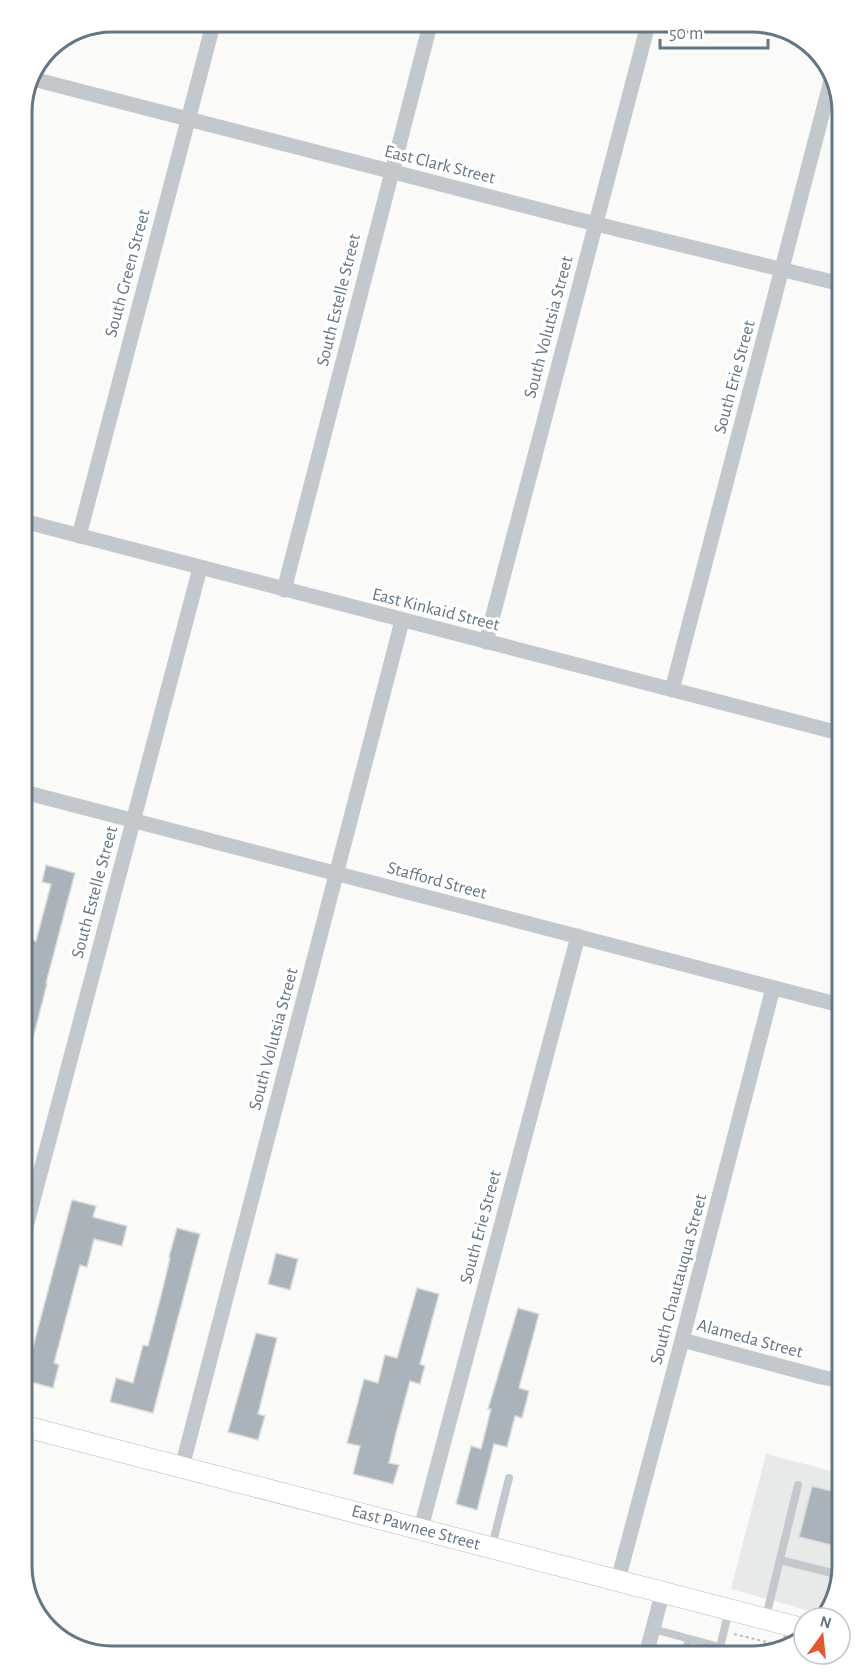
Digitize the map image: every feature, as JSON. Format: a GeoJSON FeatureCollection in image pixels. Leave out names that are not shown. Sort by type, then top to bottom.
{"type":"FeatureCollection","features":[{"type":"Feature","properties":{"kind":"main road","name":"East Pawnee Street"},"geometry":{"type":"LineString","coordinates":[[32,1428],[792,1626]]}},
{"type":"Feature","properties":{"kind":"street","name":"South Green Street"},"geometry":{"type":"LineString","coordinates":[[79,536],[211,32]]}},
{"type":"Feature","properties":{"kind":"street","name":"South Estelle Street"},"geometry":{"type":"LineString","coordinates":[[284,590],[428,32]]}},
{"type":"Feature","properties":{"kind":"street","name":"South Volutsia Street"},"geometry":{"type":"LineString","coordinates":[[486,642],[646,32]]}},
{"type":"Feature","properties":{"kind":"street","name":"East Clark Street"},"geometry":{"type":"LineString","coordinates":[[38,81],[832,282]]}},
{"type":"Feature","properties":{"kind":"street","name":"South Erie Street"},"geometry":{"type":"LineString","coordinates":[[672,690],[829,89]]}},
{"type":"Feature","properties":{"kind":"street","name":"East Kinkaid Street"},"geometry":{"type":"LineString","coordinates":[[32,523],[832,731]]}},
{"type":"Feature","properties":{"kind":"street","name":"South Estelle Street"},"geometry":{"type":"LineString","coordinates":[[32,1191],[200,568]]}},
{"type":"Feature","properties":{"kind":"street","name":"South Volutsia Street"},"geometry":{"type":"LineString","coordinates":[[182,1467],[402,621]]}},
{"type":"Feature","properties":{"kind":"street","name":"Stafford Street"},"geometry":{"type":"LineString","coordinates":[[32,794],[832,1003]]}},
{"type":"Feature","properties":{"kind":"street","name":"South Erie Street"},"geometry":{"type":"LineString","coordinates":[[421,1528],[578,936]]}},
{"type":"Feature","properties":{"kind":"street","name":"South Chautauqua Street"},"geometry":{"type":"LineString","coordinates":[[618,1580],[773,988]]}},
{"type":"Feature","properties":{"kind":"street","name":"Alameda Street"},"geometry":{"type":"LineString","coordinates":[[682,1340],[832,1380]]}},
{"type":"Feature","properties":{"kind":"street"},"geometry":{"type":"LineString","coordinates":[[648,1646],[663,1592]]}},
{"type":"Feature","properties":{"kind":"lane"},"geometry":{"type":"LineString","coordinates":[[492,1547],[509,1478]]}},
{"type":"Feature","properties":{"kind":"lane"},"geometry":{"type":"LineString","coordinates":[[766,1619],[798,1485]]}},
{"type":"Feature","properties":{"kind":"lane"},"geometry":{"type":"LineString","coordinates":[[780,1560],[832,1573]]}},
{"type":"Feature","properties":{"kind":"lane"},"geometry":{"type":"LineString","coordinates":[[720,1646],[730,1609]]}},
{"type":"Feature","properties":{"kind":"lane"},"geometry":{"type":"LineString","coordinates":[[653,1629],[716,1646]]}},
{"type":"Feature","properties":{"kind":"lane"},"geometry":{"type":"LineString","coordinates":[[687,1646],[689,1639]]}},
{"type":"Feature","properties":{"kind":"path"},"geometry":{"type":"LineString","coordinates":[[724,1630],[771,1644]]}},
{"type":"Feature","properties":{"kind":"shaded area"},"geometry":{"type":"Polygon","coordinates":[[[766,1454],[832,1471],[832,1577],[830,1587],[822,1606],[792,1606],[731,1589],[766,1454]]]}},
{"type":"Feature","properties":{"kind":"building"},"geometry":{"type":"Polygon","coordinates":[[[46,865],[75,873],[32,1042],[32,940],[36,941],[51,884],[42,882],[46,865]]]}},
{"type":"Feature","properties":{"kind":"building"},"geometry":{"type":"Polygon","coordinates":[[[72,1200],[96,1206],[93,1217],[127,1226],[122,1246],[94,1239],[87,1267],[80,1265],[54,1363],[59,1365],[53,1388],[32,1382],[32,1351],[72,1200]]]}},
{"type":"Feature","properties":{"kind":"building"},"geometry":{"type":"Polygon","coordinates":[[[177,1228],[200,1234],[153,1413],[110,1402],[116,1378],[133,1383],[143,1345],[148,1346],[177,1228]]]}},
{"type":"Feature","properties":{"kind":"building"},"geometry":{"type":"Polygon","coordinates":[[[276,1253],[298,1259],[290,1290],[268,1284],[276,1253]]]}},
{"type":"Feature","properties":{"kind":"building"},"geometry":{"type":"Polygon","coordinates":[[[417,1288],[439,1294],[420,1364],[425,1366],[420,1384],[410,1381],[396,1433],[389,1463],[399,1465],[393,1484],[353,1474],[360,1446],[347,1443],[364,1379],[378,1383],[385,1355],[397,1358],[417,1288]]]}},
{"type":"Feature","properties":{"kind":"building"},"geometry":{"type":"Polygon","coordinates":[[[518,1308],[539,1314],[519,1388],[529,1391],[522,1418],[515,1416],[507,1447],[494,1444],[477,1510],[456,1504],[471,1446],[481,1449],[491,1409],[488,1409],[518,1308]]]}},
{"type":"Feature","properties":{"kind":"building"},"geometry":{"type":"Polygon","coordinates":[[[256,1333],[277,1338],[258,1414],[265,1416],[258,1440],[228,1432],[256,1333]]]}},
{"type":"Feature","properties":{"kind":"building"},"geometry":{"type":"Polygon","coordinates":[[[812,1486],[832,1491],[832,1545],[799,1537],[812,1486]]]}}]}
